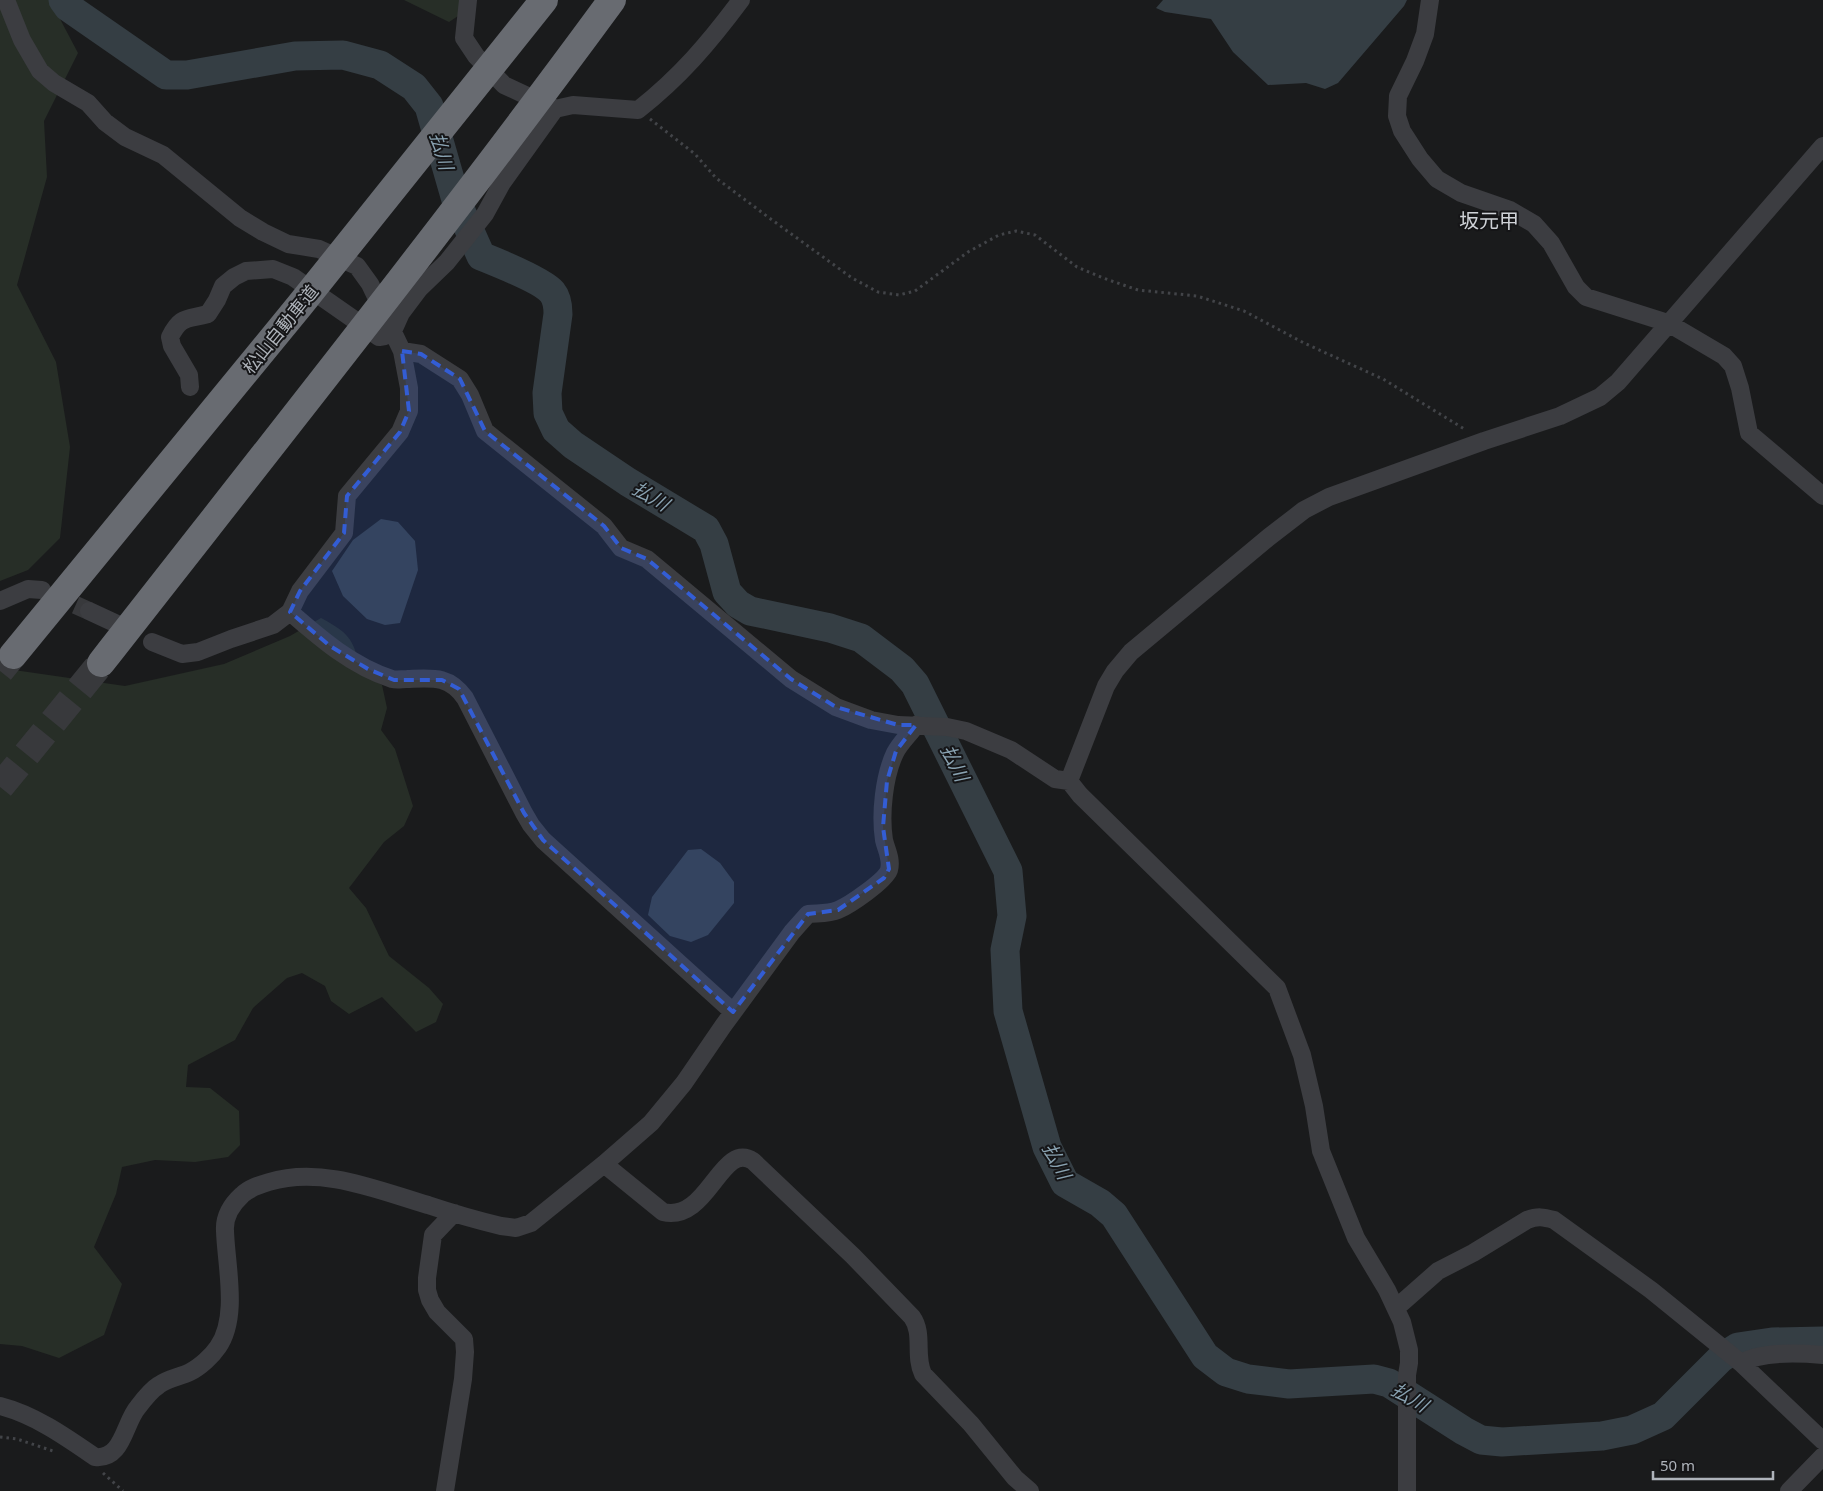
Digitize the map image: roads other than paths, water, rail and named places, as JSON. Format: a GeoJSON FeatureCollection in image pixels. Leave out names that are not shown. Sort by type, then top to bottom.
{"type":"FeatureCollection","features":[{"type":"Feature","properties":{"kind":"highway","name":"松山自動車道"},"geometry":{"type":"LineString","coordinates":[[13,655],[300,305],[544,0]]}},
{"type":"Feature","properties":{"kind":"highway"},"geometry":{"type":"LineString","coordinates":[[101,663],[352,342],[612,0]]}},
{"type":"Feature","properties":{"kind":"street"},"geometry":{"type":"LineString","coordinates":[[6,0],[22,40],[40,70],[54,83],[88,103],[105,122],[126,137],[163,155],[240,218],[263,232],[288,244],[319,249],[357,266],[370,284],[402,351],[409,388],[409,411],[400,432],[347,496],[344,534],[300,591],[290,612],[273,625],[198,652],[182,654],[152,642]]}},
{"type":"Feature","properties":{"kind":"street"},"geometry":{"type":"LineString","coordinates":[[468,0],[464,38],[476,56],[504,85],[555,109],[573,105],[638,110],[692,62],[741,0]]}},
{"type":"Feature","properties":{"kind":"street"},"geometry":{"type":"LineString","coordinates":[[1430,0],[1425,34],[1415,61],[1398,96],[1397,116],[1402,132],[1420,159],[1437,179],[1461,194],[1510,210],[1534,224],[1551,243],[1576,286],[1586,297],[1668,323],[1724,356],[1733,366],[1749,433],[1823,496]]}},
{"type":"Feature","properties":{"kind":"street"},"geometry":{"type":"LineString","coordinates":[[190,387],[189,375],[172,346],[170,337],[176,326],[184,319],[208,314],[223,286],[246,271],[273,269],[292,277],[379,337],[392,332],[400,313],[419,289],[447,262],[485,214],[502,183],[555,109]]}},
{"type":"Feature","properties":{"kind":"street"},"geometry":{"type":"LineString","coordinates":[[1069,781],[1106,686],[1115,671],[1131,652],[1304,510],[1329,497],[1484,441],[1560,416],[1600,396],[1618,382],[1823,146]]}},
{"type":"Feature","properties":{"kind":"street"},"geometry":{"type":"LineString","coordinates":[[402,351],[421,354],[460,380],[470,394],[485,430],[604,526],[621,548],[646,559],[791,679],[836,707],[871,720],[898,725],[947,727],[966,731],[1011,750],[1055,779],[1069,781],[1080,795],[1278,988],[1302,1055],[1314,1106],[1321,1151],[1356,1238],[1387,1290],[1402,1322],[1409,1357],[1407,1375],[1406,1491]]}},
{"type":"Feature","properties":{"kind":"street"},"geometry":{"type":"LineString","coordinates":[[0,601],[28,589],[42,590]]}},
{"type":"Feature","properties":{"kind":"street"},"geometry":{"type":"LineString","coordinates":[[89,611],[116,624]]}},
{"type":"Feature","properties":{"kind":"street"},"geometry":{"type":"LineString","coordinates":[[290,612],[330,646],[368,669],[394,680],[432,678],[451,682],[459,689],[531,826],[542,840],[733,1012]]}},
{"type":"Feature","properties":{"kind":"street"},"geometry":{"type":"LineString","coordinates":[[0,1406],[13,1409],[47,1426],[95,1457],[104,1458],[114,1453],[135,1410],[157,1386],[170,1378],[191,1372],[219,1346],[226,1330],[229,1311],[226,1215],[235,1201],[259,1185],[297,1176],[353,1182],[454,1214],[500,1226],[516,1228],[531,1223],[651,1123],[684,1083],[733,1012],[808,914],[838,910],[884,878],[889,869],[889,857],[884,840],[883,827],[884,797],[887,781],[896,751],[916,725]]}},
{"type":"Feature","properties":{"kind":"street"},"geometry":{"type":"LineString","coordinates":[[604,1164],[663,1212],[671,1214],[688,1209],[698,1201],[730,1162],[746,1157],[753,1161],[854,1256],[912,1317],[917,1324],[919,1335],[918,1364],[922,1374],[971,1424],[1015,1478],[1030,1491]]}},
{"type":"Feature","properties":{"kind":"street"},"geometry":{"type":"LineString","coordinates":[[445,1491],[463,1379],[464,1339],[437,1312],[427,1290],[427,1278],[433,1235],[454,1214]]}},
{"type":"Feature","properties":{"kind":"street"},"geometry":{"type":"LineString","coordinates":[[1396,1308],[1438,1271],[1473,1253],[1528,1220],[1536,1216],[1554,1220],[1636,1280],[1741,1363],[1823,1441]]}},
{"type":"Feature","properties":{"kind":"street"},"geometry":{"type":"LineString","coordinates":[[1741,1363],[1750,1358],[1782,1354],[1823,1355]]}},
{"type":"Feature","properties":{"kind":"street"},"geometry":{"type":"LineString","coordinates":[[1789,1491],[1823,1456]]}},
{"type":"Feature","properties":{"kind":"waterway","name":"払川"},"geometry":{"type":"LineString","coordinates":[[63,0],[68,7],[166,75],[187,75],[295,56],[343,55],[380,65],[414,87],[429,106],[456,200],[481,256],[519,272],[539,283],[552,292],[555,297],[558,314],[547,393],[548,413],[556,430],[573,445],[628,482],[706,529],[714,544],[727,592],[738,604],[750,611],[830,628],[861,638],[902,669],[915,684],[1008,871],[1012,916],[1005,950],[1008,1011],[1047,1147],[1065,1183],[1100,1203],[1114,1215],[1205,1356],[1226,1372],[1248,1379],[1289,1384],[1374,1379],[1389,1383],[1481,1440],[1502,1442],[1602,1436],[1632,1430],[1663,1416],[1721,1358],[1738,1347],[1772,1342],[1823,1341]]}},
{"type":"Feature","properties":{"kind":"tunnel"},"geometry":{"type":"LineString","coordinates":[[51,594],[89,611]]}},
{"type":"Feature","properties":{"kind":"tunnel"},"geometry":{"type":"LineString","coordinates":[[0,671],[13,655]]}},
{"type":"Feature","properties":{"kind":"tunnel"},"geometry":{"type":"LineString","coordinates":[[0,787],[101,663]]}},
{"type":"Feature","properties":{"kind":"district","name":"坂元甲"},"geometry":{"type":"Point","coordinates":[1489,220]}}]}
